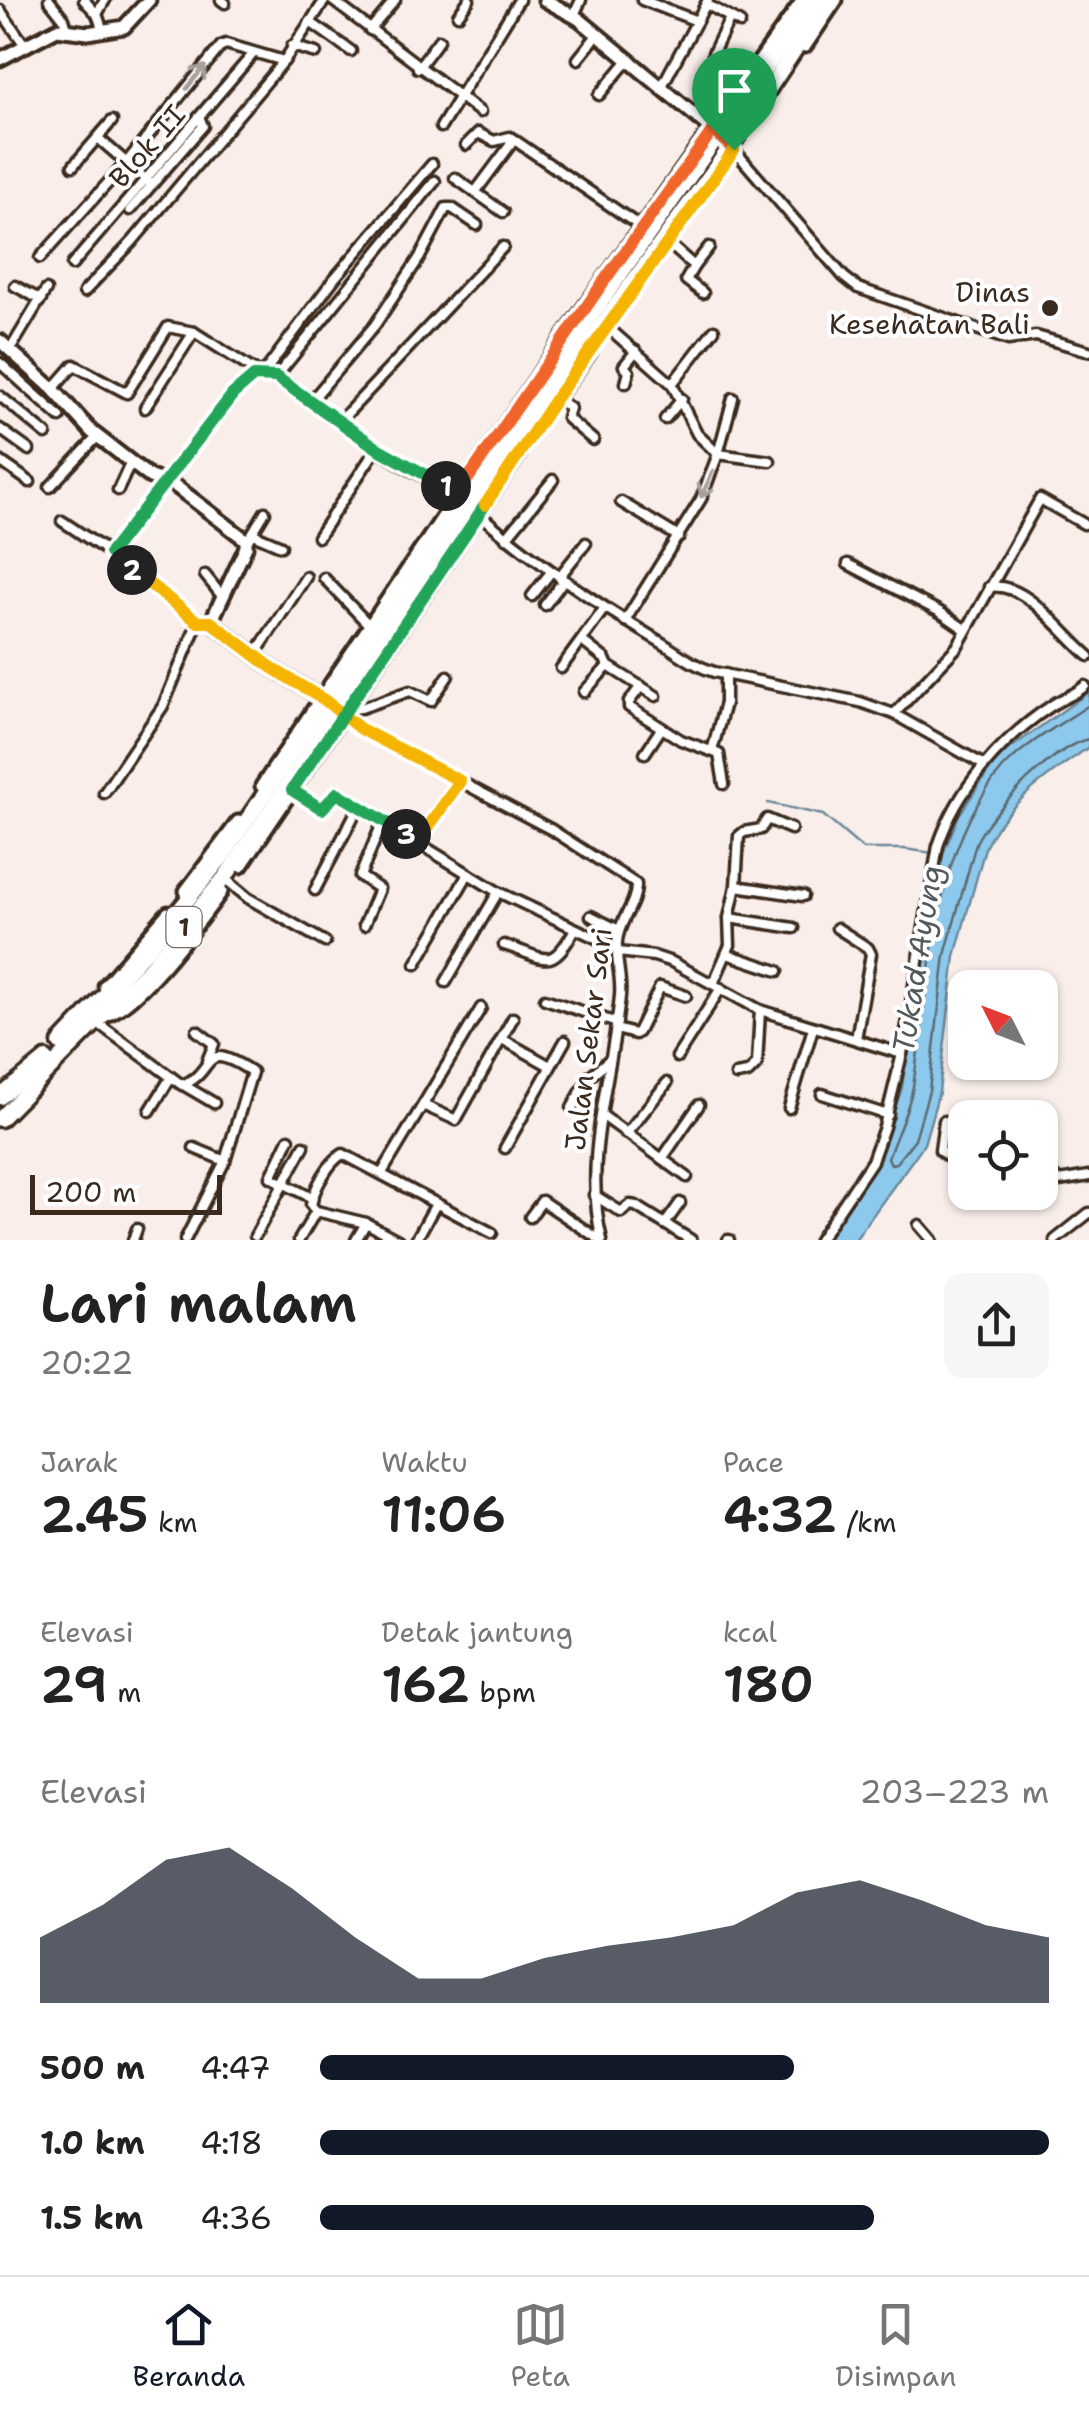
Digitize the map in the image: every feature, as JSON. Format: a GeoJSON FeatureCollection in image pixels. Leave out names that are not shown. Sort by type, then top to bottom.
{"type":"FeatureCollection","features":[{"type":"Feature","properties":{"kind":"highway","name":"1"},"geometry":{"type":"LineString","coordinates":[[724,140],[814,0]]}},
{"type":"Feature","properties":{"kind":"highway","name":"1"},"geometry":{"type":"LineString","coordinates":[[335,706],[420,555],[511,442],[828,0]]}},
{"type":"Feature","properties":{"kind":"highway","name":"1"},"geometry":{"type":"LineString","coordinates":[[0,1119],[92,1020],[222,857],[477,512],[511,442]]}},
{"type":"Feature","properties":{"kind":"highway","name":"1"},"geometry":{"type":"LineString","coordinates":[[0,1096],[92,1020]]}},
{"type":"Feature","properties":{"kind":"street"},"geometry":{"type":"LineString","coordinates":[[49,0],[67,29]]}},
{"type":"Feature","properties":{"kind":"street"},"geometry":{"type":"LineString","coordinates":[[84,0],[97,14],[103,31]]}},
{"type":"Feature","properties":{"kind":"street"},"geometry":{"type":"LineString","coordinates":[[97,14],[105,0]]}},
{"type":"Feature","properties":{"kind":"street"},"geometry":{"type":"LineString","coordinates":[[0,58],[52,31],[82,33],[124,27],[150,0]]}},
{"type":"Feature","properties":{"kind":"street"},"geometry":{"type":"LineString","coordinates":[[370,30],[395,0]]}},
{"type":"Feature","properties":{"kind":"street"},"geometry":{"type":"LineString","coordinates":[[458,15],[469,0]]}},
{"type":"Feature","properties":{"kind":"street"},"geometry":{"type":"LineString","coordinates":[[441,127],[519,0]]}},
{"type":"Feature","properties":{"kind":"street"},"geometry":{"type":"LineString","coordinates":[[545,0],[574,15],[724,140],[858,288],[1008,340],[1036,336],[1089,351]]}},
{"type":"Feature","properties":{"kind":"street"},"geometry":{"type":"LineString","coordinates":[[574,15],[581,0]]}},
{"type":"Feature","properties":{"kind":"street"},"geometry":{"type":"LineString","coordinates":[[642,0],[698,21]]}},
{"type":"Feature","properties":{"kind":"street"},"geometry":{"type":"LineString","coordinates":[[92,1020],[120,1008],[133,996],[229,882],[292,790],[335,706],[369,625],[420,555],[463,486],[595,322],[667,242],[803,0]]}},
{"type":"Feature","properties":{"kind":"street"},"geometry":{"type":"LineString","coordinates":[[836,0],[724,140],[641,227],[556,398],[477,512],[506,538],[604,609],[694,664],[860,702],[894,714],[984,765]]}},
{"type":"Feature","properties":{"kind":"street"},"geometry":{"type":"LineString","coordinates":[[84,292],[132,242],[284,62],[310,22],[334,1],[480,112]]}},
{"type":"Feature","properties":{"kind":"street"},"geometry":{"type":"LineString","coordinates":[[662,88],[707,2],[740,23]]}},
{"type":"Feature","properties":{"kind":"street"},"geometry":{"type":"LineString","coordinates":[[0,10],[24,44]]}},
{"type":"Feature","properties":{"kind":"street"},"geometry":{"type":"LineString","coordinates":[[713,54],[730,18]]}},
{"type":"Feature","properties":{"kind":"street"},"geometry":{"type":"LineString","coordinates":[[310,22],[351,51]]}},
{"type":"Feature","properties":{"kind":"street"},"geometry":{"type":"LineString","coordinates":[[578,58],[598,34]]}},
{"type":"Feature","properties":{"kind":"street"},"geometry":{"type":"LineString","coordinates":[[418,68],[440,40]]}},
{"type":"Feature","properties":{"kind":"street"},"geometry":{"type":"LineString","coordinates":[[40,258],[126,163],[222,46],[284,62]]}},
{"type":"Feature","properties":{"kind":"street"},"geometry":{"type":"LineString","coordinates":[[292,46],[316,53]]}},
{"type":"Feature","properties":{"kind":"street","name":"Blok II"},"geometry":{"type":"LineString","coordinates":[[72,265],[150,182],[253,54]]}},
{"type":"Feature","properties":{"kind":"street"},"geometry":{"type":"LineString","coordinates":[[599,95],[628,60]]}},
{"type":"Feature","properties":{"kind":"street"},"geometry":{"type":"LineString","coordinates":[[73,166],[112,121]]}},
{"type":"Feature","properties":{"kind":"street"},"geometry":{"type":"LineString","coordinates":[[466,145],[478,132],[494,141],[510,136],[641,227]]}},
{"type":"Feature","properties":{"kind":"street"},"geometry":{"type":"LineString","coordinates":[[98,138],[150,182],[130,210]]}},
{"type":"Feature","properties":{"kind":"street"},"geometry":{"type":"LineString","coordinates":[[476,191],[514,140]]}},
{"type":"Feature","properties":{"kind":"street"},"geometry":{"type":"LineString","coordinates":[[110,553],[233,394],[261,374],[334,279],[432,164]]}},
{"type":"Feature","properties":{"kind":"street"},"geometry":{"type":"LineString","coordinates":[[455,178],[504,212]]}},
{"type":"Feature","properties":{"kind":"street"},"geometry":{"type":"LineString","coordinates":[[276,377],[435,182]]}},
{"type":"Feature","properties":{"kind":"street"},"geometry":{"type":"LineString","coordinates":[[312,400],[382,315],[446,208],[477,225]]}},
{"type":"Feature","properties":{"kind":"street"},"geometry":{"type":"LineString","coordinates":[[667,242],[694,266]]}},
{"type":"Feature","properties":{"kind":"street"},"geometry":{"type":"LineString","coordinates":[[340,422],[503,247]]}},
{"type":"Feature","properties":{"kind":"street"},"geometry":{"type":"LineString","coordinates":[[703,293],[686,280],[710,247]]}},
{"type":"Feature","properties":{"kind":"street"},"geometry":{"type":"LineString","coordinates":[[15,286],[41,300]]}},
{"type":"Feature","properties":{"kind":"street"},"geometry":{"type":"LineString","coordinates":[[46,290],[5,345],[98,436],[154,480],[182,491],[250,538],[281,546]]}},
{"type":"Feature","properties":{"kind":"street"},"geometry":{"type":"LineString","coordinates":[[595,322],[672,384],[698,434],[718,454],[770,462]]}},
{"type":"Feature","properties":{"kind":"street"},"geometry":{"type":"LineString","coordinates":[[53,389],[74,365],[127,392],[165,328],[171,326],[194,332],[261,374],[276,377],[377,448],[444,486],[463,486]]}},
{"type":"Feature","properties":{"kind":"street"},"geometry":{"type":"LineString","coordinates":[[672,384],[714,330]]}},
{"type":"Feature","properties":{"kind":"street"},"geometry":{"type":"LineString","coordinates":[[144,408],[194,332]]}},
{"type":"Feature","properties":{"kind":"street"},"geometry":{"type":"LineString","coordinates":[[626,383],[629,371],[624,366],[636,352]]}},
{"type":"Feature","properties":{"kind":"street"},"geometry":{"type":"LineString","coordinates":[[0,362],[60,417]]}},
{"type":"Feature","properties":{"kind":"street"},"geometry":{"type":"LineString","coordinates":[[0,396],[46,434]]}},
{"type":"Feature","properties":{"kind":"street"},"geometry":{"type":"LineString","coordinates":[[556,398],[570,408],[568,418],[594,440]]}},
{"type":"Feature","properties":{"kind":"street"},"geometry":{"type":"LineString","coordinates":[[625,621],[700,499],[718,454],[733,398]]}},
{"type":"Feature","properties":{"kind":"street"},"geometry":{"type":"LineString","coordinates":[[664,419],[682,399]]}},
{"type":"Feature","properties":{"kind":"street"},"geometry":{"type":"LineString","coordinates":[[0,429],[28,450]]}},
{"type":"Feature","properties":{"kind":"street"},"geometry":{"type":"LineString","coordinates":[[50,487],[98,436]]}},
{"type":"Feature","properties":{"kind":"street"},"geometry":{"type":"LineString","coordinates":[[318,537],[377,448]]}},
{"type":"Feature","properties":{"kind":"street"},"geometry":{"type":"LineString","coordinates":[[0,461],[30,482]]}},
{"type":"Feature","properties":{"kind":"street"},"geometry":{"type":"LineString","coordinates":[[118,490],[131,462]]}},
{"type":"Feature","properties":{"kind":"street"},"geometry":{"type":"LineString","coordinates":[[506,538],[552,480]]}},
{"type":"Feature","properties":{"kind":"street"},"geometry":{"type":"LineString","coordinates":[[894,714],[957,647],[1041,499],[1084,524]]}},
{"type":"Feature","properties":{"kind":"street"},"geometry":{"type":"LineString","coordinates":[[620,502],[678,537]]}},
{"type":"Feature","properties":{"kind":"street"},"geometry":{"type":"LineString","coordinates":[[104,792],[163,706],[265,512]]}},
{"type":"Feature","properties":{"kind":"street"},"geometry":{"type":"LineString","coordinates":[[62,521],[254,656],[335,706],[361,708],[410,691],[431,701],[448,676]]}},
{"type":"Feature","properties":{"kind":"street"},"geometry":{"type":"LineString","coordinates":[[532,596],[558,576],[586,544]]}},
{"type":"Feature","properties":{"kind":"street"},"geometry":{"type":"LineString","coordinates":[[848,564],[940,612],[966,630]]}},
{"type":"Feature","properties":{"kind":"street"},"geometry":{"type":"LineString","coordinates":[[205,575],[222,596]]}},
{"type":"Feature","properties":{"kind":"street"},"geometry":{"type":"LineString","coordinates":[[545,605],[558,576]]}},
{"type":"Feature","properties":{"kind":"street"},"geometry":{"type":"LineString","coordinates":[[254,656],[306,577]]}},
{"type":"Feature","properties":{"kind":"street"},"geometry":{"type":"LineString","coordinates":[[324,578],[369,625]]}},
{"type":"Feature","properties":{"kind":"street"},"geometry":{"type":"LineString","coordinates":[[989,587],[1002,584],[1018,593],[1063,628],[1089,656]]}},
{"type":"Feature","properties":{"kind":"street"},"geometry":{"type":"LineString","coordinates":[[561,668],[604,609]]}},
{"type":"Feature","properties":{"kind":"street"},"geometry":{"type":"LineString","coordinates":[[582,641],[608,666],[656,696]]}},
{"type":"Feature","properties":{"kind":"street"},"geometry":{"type":"LineString","coordinates":[[584,692],[608,666]]}},
{"type":"Feature","properties":{"kind":"street"},"geometry":{"type":"LineString","coordinates":[[712,751],[725,702],[725,674]]}},
{"type":"Feature","properties":{"kind":"street"},"geometry":{"type":"LineString","coordinates":[[641,686],[628,707],[722,758],[724,784]]}},
{"type":"Feature","properties":{"kind":"street"},"geometry":{"type":"LineString","coordinates":[[819,1240],[872,1161],[888,1115],[938,846],[958,803],[995,751],[1050,706],[1085,686]]}},
{"type":"Feature","properties":{"kind":"street","name":"Jalan Sekar Sari"},"geometry":{"type":"LineString","coordinates":[[335,706],[359,728],[552,830],[633,881],[636,894],[620,930],[617,950],[621,983],[594,1195],[601,1240]]}},
{"type":"Feature","properties":{"kind":"street"},"geometry":{"type":"LineString","coordinates":[[645,754],[661,728]]}},
{"type":"Feature","properties":{"kind":"street"},"geometry":{"type":"LineString","coordinates":[[418,842],[460,781]]}},
{"type":"Feature","properties":{"kind":"street"},"geometry":{"type":"LineString","coordinates":[[292,790],[322,809],[336,793],[498,892],[617,950],[654,956],[688,969],[760,1010],[902,1054]]}},
{"type":"Feature","properties":{"kind":"street"},"geometry":{"type":"LineString","coordinates":[[315,890],[359,806]]}},
{"type":"Feature","properties":{"kind":"street"},"geometry":{"type":"LineString","coordinates":[[677,1057],[717,986],[730,945],[728,918],[736,886],[741,834],[760,829],[768,818],[791,829]]}},
{"type":"Feature","properties":{"kind":"street"},"geometry":{"type":"LineString","coordinates":[[364,925],[379,889],[360,876],[384,821]]}},
{"type":"Feature","properties":{"kind":"street"},"geometry":{"type":"LineString","coordinates":[[416,964],[468,874]]}},
{"type":"Feature","properties":{"kind":"street"},"geometry":{"type":"LineString","coordinates":[[229,882],[248,898],[325,942]]}},
{"type":"Feature","properties":{"kind":"street"},"geometry":{"type":"LineString","coordinates":[[736,886],[803,896]]}},
{"type":"Feature","properties":{"kind":"street"},"geometry":{"type":"LineString","coordinates":[[446,982],[498,892]]}},
{"type":"Feature","properties":{"kind":"street"},"geometry":{"type":"LineString","coordinates":[[592,916],[620,930]]}},
{"type":"Feature","properties":{"kind":"street"},"geometry":{"type":"LineString","coordinates":[[728,918],[794,928]]}},
{"type":"Feature","properties":{"kind":"street"},"geometry":{"type":"LineString","coordinates":[[837,928],[871,954],[856,1038]]}},
{"type":"Feature","properties":{"kind":"street"},"geometry":{"type":"LineString","coordinates":[[504,945],[540,958],[552,958],[563,950],[574,929]]}},
{"type":"Feature","properties":{"kind":"street"},"geometry":{"type":"LineString","coordinates":[[727,954],[778,971]]}},
{"type":"Feature","properties":{"kind":"street"},"geometry":{"type":"LineString","coordinates":[[545,999],[635,1034],[660,986],[686,996]]}},
{"type":"Feature","properties":{"kind":"street"},"geometry":{"type":"LineString","coordinates":[[382,1173],[481,1008]]}},
{"type":"Feature","properties":{"kind":"street"},"geometry":{"type":"LineString","coordinates":[[736,1074],[748,1073],[757,1064],[760,1010]]}},
{"type":"Feature","properties":{"kind":"street"},"geometry":{"type":"LineString","coordinates":[[423,1105],[456,1120],[514,1018]]}},
{"type":"Feature","properties":{"kind":"street"},"geometry":{"type":"LineString","coordinates":[[92,1020],[214,1103]]}},
{"type":"Feature","properties":{"kind":"street"},"geometry":{"type":"LineString","coordinates":[[789,1108],[814,1028]]}},
{"type":"Feature","properties":{"kind":"street"},"geometry":{"type":"LineString","coordinates":[[185,1086],[207,1060],[214,1044],[197,1031]]}},
{"type":"Feature","properties":{"kind":"street"},"geometry":{"type":"LineString","coordinates":[[502,1039],[550,1066]]}},
{"type":"Feature","properties":{"kind":"street"},"geometry":{"type":"LineString","coordinates":[[505,1148],[565,1041]]}},
{"type":"Feature","properties":{"kind":"street"},"geometry":{"type":"LineString","coordinates":[[185,1240],[225,1161],[252,1072],[226,1057],[207,1060]]}},
{"type":"Feature","properties":{"kind":"street"},"geometry":{"type":"LineString","coordinates":[[572,1108],[588,1077],[610,1059]]}},
{"type":"Feature","properties":{"kind":"street"},"geometry":{"type":"LineString","coordinates":[[150,1111],[171,1077]]}},
{"type":"Feature","properties":{"kind":"street"},"geometry":{"type":"LineString","coordinates":[[626,1134],[666,1082]]}},
{"type":"Feature","properties":{"kind":"street"},"geometry":{"type":"LineString","coordinates":[[822,1094],[888,1115]]}},
{"type":"Feature","properties":{"kind":"street"},"geometry":{"type":"LineString","coordinates":[[662,1160],[699,1105]]}},
{"type":"Feature","properties":{"kind":"street"},"geometry":{"type":"LineString","coordinates":[[603,1116],[686,1177]]}},
{"type":"Feature","properties":{"kind":"street"},"geometry":{"type":"LineString","coordinates":[[944,1121],[940,1150],[948,1155]]}},
{"type":"Feature","properties":{"kind":"street"},"geometry":{"type":"LineString","coordinates":[[289,1139],[271,1172],[272,1179],[312,1198]]}},
{"type":"Feature","properties":{"kind":"street"},"geometry":{"type":"LineString","coordinates":[[255,1236],[304,1146]]}},
{"type":"Feature","properties":{"kind":"street"},"geometry":{"type":"LineString","coordinates":[[194,1148],[225,1161]]}},
{"type":"Feature","properties":{"kind":"street"},"geometry":{"type":"LineString","coordinates":[[398,1240],[366,1223],[316,1211],[311,1206],[339,1155],[382,1173],[492,1233]]}},
{"type":"Feature","properties":{"kind":"street"},"geometry":{"type":"LineString","coordinates":[[1058,1178],[1063,1182],[1089,1176]]}},
{"type":"Feature","properties":{"kind":"street"},"geometry":{"type":"LineString","coordinates":[[594,1195],[620,1212],[630,1205],[636,1206],[691,1240]]}},
{"type":"Feature","properties":{"kind":"street"},"geometry":{"type":"LineString","coordinates":[[530,1217],[544,1202],[601,1240]]}},
{"type":"Feature","properties":{"kind":"street"},"geometry":{"type":"LineString","coordinates":[[665,1224],[680,1203]]}},
{"type":"Feature","properties":{"kind":"street"},"geometry":{"type":"LineString","coordinates":[[416,1240],[436,1204]]}},
{"type":"Feature","properties":{"kind":"street"},"geometry":{"type":"LineString","coordinates":[[299,1240],[316,1211]]}},
{"type":"Feature","properties":{"kind":"street"},"geometry":{"type":"LineString","coordinates":[[1056,1240],[1089,1213]]}},
{"type":"Feature","properties":{"kind":"street"},"geometry":{"type":"LineString","coordinates":[[356,1240],[366,1223]]}},
{"type":"Feature","properties":{"kind":"street"},"geometry":{"type":"LineString","coordinates":[[919,1226],[932,1240]]}},
{"type":"Feature","properties":{"kind":"street"},"geometry":{"type":"LineString","coordinates":[[133,1240],[138,1229]]}},
{"type":"Feature","properties":{"kind":"water"},"geometry":{"type":"Polygon","coordinates":[[[1089,692],[1089,747],[1017,803],[985,848],[953,970],[948,970],[948,1016],[939,1092],[924,1144],[855,1240],[824,1240],[875,1165],[902,1088],[914,996],[940,861],[959,815],[1005,752],[1089,692]]]}},
{"type":"Feature","properties":{"kind":"waterway","name":"Tukad Ayung"},"geometry":{"type":"LineString","coordinates":[[768,803],[823,815],[863,849],[933,853]]}},
{"type":"Feature","properties":{"kind":"place","name":"Dinas Kesehatan Bali"},"geometry":{"type":"Point","coordinates":[1050,308]}},
{"type":"Feature","properties":{"kind":"route"},"geometry":{"type":"LineString","coordinates":[[734,150],[556,398],[480,514],[447,561],[351,704],[348,708],[344,714],[292,790],[322,809],[337,793],[418,842],[460,781],[359,728],[344,714],[326,701],[272,668],[211,622],[198,622],[110,553],[233,394],[260,374],[283,380],[402,464],[444,486],[463,486],[641,227],[713,130],[734,150]]}}]}
